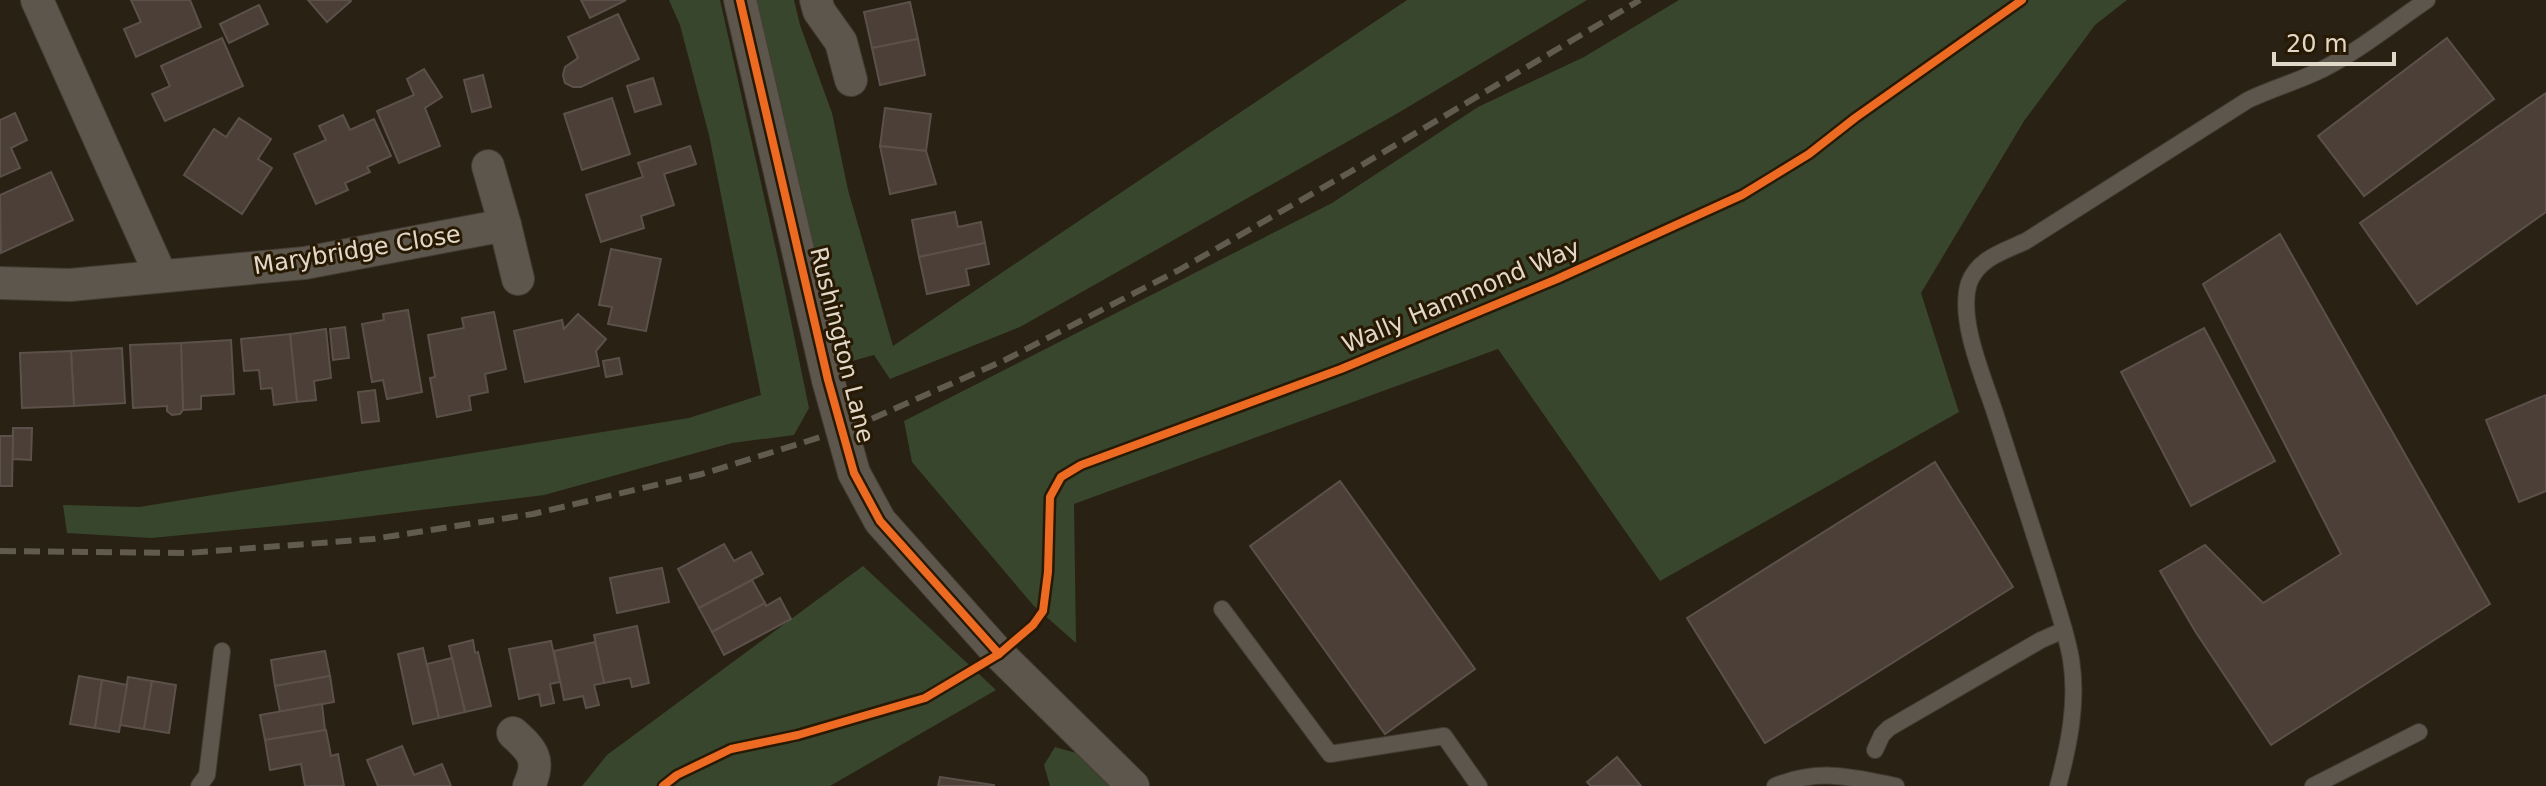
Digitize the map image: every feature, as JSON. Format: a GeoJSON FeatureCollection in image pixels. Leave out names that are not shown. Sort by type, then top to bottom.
{"type":"FeatureCollection","features":[{"type":"Feature","properties":{"kind":"street"},"geometry":{"type":"LineString","coordinates":[[37,0],[161,276]]}},
{"type":"Feature","properties":{"kind":"street","name":"Rushington Lane"},"geometry":{"type":"LineString","coordinates":[[740,0],[828,380],[854,473],[880,521],[999,654],[1133,786]]}},
{"type":"Feature","properties":{"kind":"street"},"geometry":{"type":"LineString","coordinates":[[816,0],[819,11],[841,42],[851,80]]}},
{"type":"Feature","properties":{"kind":"street"},"geometry":{"type":"LineString","coordinates":[[488,166],[518,279]]}},
{"type":"Feature","properties":{"kind":"street","name":"Marybridge Close"},"geometry":{"type":"LineString","coordinates":[[0,283],[70,285],[305,263],[505,225]]}},
{"type":"Feature","properties":{"kind":"street"},"geometry":{"type":"LineString","coordinates":[[513,733],[530,749],[536,770],[529,786]]}},
{"type":"Feature","properties":{"kind":"lane"},"geometry":{"type":"LineString","coordinates":[[2058,786],[2071,727],[2071,661],[1968,323],[1966,301],[1969,283],[1978,267],[1989,258],[2026,241],[2248,100],[2320,71],[2341,59],[2427,0]]}},
{"type":"Feature","properties":{"kind":"lane"},"geometry":{"type":"LineString","coordinates":[[1222,609],[1330,754],[1444,736],[1479,786]]}},
{"type":"Feature","properties":{"kind":"lane"},"geometry":{"type":"LineString","coordinates":[[1875,750],[1889,728],[2041,640],[2064,630]]}},
{"type":"Feature","properties":{"kind":"lane"},"geometry":{"type":"LineString","coordinates":[[199,786],[207,775],[222,651]]}},
{"type":"Feature","properties":{"kind":"lane"},"geometry":{"type":"LineString","coordinates":[[2313,786],[2419,732]]}},
{"type":"Feature","properties":{"kind":"lane"},"geometry":{"type":"LineString","coordinates":[[1775,786],[1796,778],[1827,774],[1896,786]]}},
{"type":"Feature","properties":{"kind":"green space"},"geometry":{"type":"Polygon","coordinates":[[[669,0],[720,0],[809,408],[794,435],[732,443],[544,495],[339,520],[151,538],[67,533],[63,505],[139,507],[689,418],[761,395],[709,135],[680,25],[669,0]]]}},
{"type":"Feature","properties":{"kind":"green space"},"geometry":{"type":"Polygon","coordinates":[[[751,0],[794,0],[832,113],[848,190],[893,346],[1407,0],[1587,0],[1398,113],[1020,327],[890,379],[874,355],[845,363],[830,329],[751,0]]]}},
{"type":"Feature","properties":{"kind":"green space"},"geometry":{"type":"Polygon","coordinates":[[[1679,0],[2127,0],[2095,25],[2024,121],[1921,293],[1959,412],[1660,581],[1498,349],[1074,504],[1076,643],[1033,605],[912,462],[904,421],[1332,203],[1478,107],[1584,57],[1679,0]]]}},
{"type":"Feature","properties":{"kind":"green space"},"geometry":{"type":"Polygon","coordinates":[[[863,566],[996,690],[830,786],[582,786],[607,755],[863,566]]]}},
{"type":"Feature","properties":{"kind":"green space"},"geometry":{"type":"Polygon","coordinates":[[[1055,747],[1076,753],[1109,786],[1050,786],[1044,765],[1055,747]]]}},
{"type":"Feature","properties":{"kind":"building"},"geometry":{"type":"Polygon","coordinates":[[[131,0],[190,0],[201,27],[136,57],[124,29],[141,22],[131,0]]]}},
{"type":"Feature","properties":{"kind":"building"},"geometry":{"type":"Polygon","coordinates":[[[308,0],[350,0],[351,1],[327,22],[308,0]]]}},
{"type":"Feature","properties":{"kind":"building"},"geometry":{"type":"Polygon","coordinates":[[[581,0],[626,0],[590,18],[581,0]]]}},
{"type":"Feature","properties":{"kind":"building"},"geometry":{"type":"Polygon","coordinates":[[[910,2],[918,39],[872,48],[864,12],[910,2]]]}},
{"type":"Feature","properties":{"kind":"building"},"geometry":{"type":"Polygon","coordinates":[[[259,5],[268,24],[229,43],[220,24],[259,5]]]}},
{"type":"Feature","properties":{"kind":"building"},"geometry":{"type":"Polygon","coordinates":[[[618,14],[639,59],[581,87],[565,83],[565,67],[578,58],[568,37],[618,14]]]}},
{"type":"Feature","properties":{"kind":"building"},"geometry":{"type":"Polygon","coordinates":[[[222,38],[243,86],[165,121],[152,94],[170,86],[161,66],[222,38]]]}},
{"type":"Feature","properties":{"kind":"building"},"geometry":{"type":"Polygon","coordinates":[[[2447,38],[2494,99],[2364,196],[2318,136],[2447,38]]]}},
{"type":"Feature","properties":{"kind":"building"},"geometry":{"type":"Polygon","coordinates":[[[918,39],[925,75],[880,85],[872,48],[918,39]]]}},
{"type":"Feature","properties":{"kind":"building"},"geometry":{"type":"Polygon","coordinates":[[[424,69],[442,97],[425,108],[440,146],[399,163],[377,111],[414,95],[407,79],[424,69]]]}},
{"type":"Feature","properties":{"kind":"building"},"geometry":{"type":"Polygon","coordinates":[[[483,75],[491,107],[472,112],[464,80],[483,75]]]}},
{"type":"Feature","properties":{"kind":"building"},"geometry":{"type":"Polygon","coordinates":[[[653,78],[661,104],[635,112],[627,86],[653,78]]]}},
{"type":"Feature","properties":{"kind":"building"},"geometry":{"type":"Polygon","coordinates":[[[2546,93],[2546,212],[2417,304],[2360,223],[2546,93]]]}},
{"type":"Feature","properties":{"kind":"building"},"geometry":{"type":"Polygon","coordinates":[[[612,98],[630,154],[582,170],[564,114],[612,98]]]}},
{"type":"Feature","properties":{"kind":"building"},"geometry":{"type":"Polygon","coordinates":[[[885,108],[931,114],[926,151],[880,146],[885,108]]]}},
{"type":"Feature","properties":{"kind":"building"},"geometry":{"type":"Polygon","coordinates":[[[15,113],[27,140],[11,148],[20,168],[0,177],[0,120],[15,113]]]}},
{"type":"Feature","properties":{"kind":"building"},"geometry":{"type":"Polygon","coordinates":[[[343,115],[350,130],[374,119],[391,156],[367,167],[370,172],[345,183],[348,190],[316,204],[294,154],[326,140],[319,126],[343,115]]]}},
{"type":"Feature","properties":{"kind":"building"},"geometry":{"type":"Polygon","coordinates":[[[239,118],[271,139],[258,159],[272,168],[242,214],[184,175],[214,129],[226,137],[239,118]]]}},
{"type":"Feature","properties":{"kind":"building"},"geometry":{"type":"Polygon","coordinates":[[[690,146],[696,164],[664,174],[674,205],[641,216],[644,228],[601,242],[586,195],[643,177],[638,163],[690,146]]]}},
{"type":"Feature","properties":{"kind":"building"},"geometry":{"type":"Polygon","coordinates":[[[880,146],[926,151],[936,184],[890,194],[880,146]]]}},
{"type":"Feature","properties":{"kind":"building"},"geometry":{"type":"Polygon","coordinates":[[[51,172],[73,220],[1,253],[0,195],[51,172]]]}},
{"type":"Feature","properties":{"kind":"building"},"geometry":{"type":"Polygon","coordinates":[[[955,212],[958,227],[981,222],[985,243],[919,257],[912,220],[955,212]]]}},
{"type":"Feature","properties":{"kind":"building"},"geometry":{"type":"Polygon","coordinates":[[[2280,234],[2490,604],[2271,745],[2195,631],[2160,571],[2205,545],[2263,603],[2341,554],[2203,284],[2280,234]]]}},
{"type":"Feature","properties":{"kind":"building"},"geometry":{"type":"Polygon","coordinates":[[[985,243],[989,264],[966,269],[969,285],[927,294],[919,257],[985,243]]]}},
{"type":"Feature","properties":{"kind":"building"},"geometry":{"type":"Polygon","coordinates":[[[611,249],[661,259],[646,331],[608,324],[612,307],[599,305],[611,249]]]}},
{"type":"Feature","properties":{"kind":"building"},"geometry":{"type":"Polygon","coordinates":[[[408,310],[422,392],[387,399],[383,380],[372,382],[362,324],[384,320],[383,314],[408,310]]]}},
{"type":"Feature","properties":{"kind":"building"},"geometry":{"type":"Polygon","coordinates":[[[494,312],[506,369],[485,374],[488,392],[469,396],[471,410],[437,417],[430,378],[435,377],[428,335],[464,328],[462,318],[494,312]]]}},
{"type":"Feature","properties":{"kind":"building"},"geometry":{"type":"Polygon","coordinates":[[[578,314],[606,339],[596,351],[599,366],[525,382],[514,331],[562,320],[564,329],[578,314]]]}},
{"type":"Feature","properties":{"kind":"building"},"geometry":{"type":"Polygon","coordinates":[[[345,327],[349,358],[333,360],[330,329],[345,327]]]}},
{"type":"Feature","properties":{"kind":"building"},"geometry":{"type":"Polygon","coordinates":[[[2204,328],[2275,461],[2191,506],[2121,372],[2204,328]]]}},
{"type":"Feature","properties":{"kind":"building"},"geometry":{"type":"Polygon","coordinates":[[[326,329],[331,378],[314,381],[316,400],[297,402],[290,334],[326,329]]]}},
{"type":"Feature","properties":{"kind":"building"},"geometry":{"type":"Polygon","coordinates":[[[290,334],[297,402],[274,405],[272,388],[261,389],[259,370],[244,371],[241,339],[290,334]]]}},
{"type":"Feature","properties":{"kind":"building"},"geometry":{"type":"Polygon","coordinates":[[[231,340],[234,394],[201,396],[201,409],[183,410],[181,343],[231,340]]]}},
{"type":"Feature","properties":{"kind":"building"},"geometry":{"type":"Polygon","coordinates":[[[181,343],[183,410],[180,414],[172,415],[167,411],[167,406],[133,408],[130,345],[181,343]]]}},
{"type":"Feature","properties":{"kind":"building"},"geometry":{"type":"Polygon","coordinates":[[[122,348],[125,403],[74,406],[71,351],[122,348]]]}},
{"type":"Feature","properties":{"kind":"building"},"geometry":{"type":"Polygon","coordinates":[[[71,351],[74,406],[22,408],[20,353],[71,351]]]}},
{"type":"Feature","properties":{"kind":"building"},"geometry":{"type":"Polygon","coordinates":[[[619,358],[622,374],[606,377],[603,361],[619,358]]]}},
{"type":"Feature","properties":{"kind":"building"},"geometry":{"type":"Polygon","coordinates":[[[375,390],[379,421],[362,423],[358,392],[375,390]]]}},
{"type":"Feature","properties":{"kind":"building"},"geometry":{"type":"Polygon","coordinates":[[[2546,395],[2546,491],[2519,502],[2486,420],[2546,395]]]}},
{"type":"Feature","properties":{"kind":"building"},"geometry":{"type":"Polygon","coordinates":[[[13,428],[32,428],[31,460],[12,459],[13,428]]]}},
{"type":"Feature","properties":{"kind":"building"},"geometry":{"type":"Polygon","coordinates":[[[0,436],[13,436],[12,486],[0,486],[0,436]]]}},
{"type":"Feature","properties":{"kind":"building"},"geometry":{"type":"Polygon","coordinates":[[[1935,462],[2013,587],[1765,743],[1687,618],[1935,462]]]}},
{"type":"Feature","properties":{"kind":"building"},"geometry":{"type":"Polygon","coordinates":[[[1340,481],[1475,669],[1385,734],[1250,546],[1340,481]]]}},
{"type":"Feature","properties":{"kind":"building"},"geometry":{"type":"Polygon","coordinates":[[[724,544],[734,561],[751,552],[763,574],[699,608],[678,569],[724,544]]]}},
{"type":"Feature","properties":{"kind":"building"},"geometry":{"type":"Polygon","coordinates":[[[662,568],[669,602],[617,613],[610,578],[662,568]]]}},
{"type":"Feature","properties":{"kind":"building"},"geometry":{"type":"Polygon","coordinates":[[[752,580],[765,603],[712,632],[699,608],[752,580]]]}},
{"type":"Feature","properties":{"kind":"building"},"geometry":{"type":"Polygon","coordinates":[[[780,598],[791,619],[724,655],[712,632],[780,598]]]}},
{"type":"Feature","properties":{"kind":"building"},"geometry":{"type":"Polygon","coordinates":[[[637,626],[649,683],[632,687],[630,678],[604,683],[594,635],[637,626]]]}},
{"type":"Feature","properties":{"kind":"building"},"geometry":{"type":"Polygon","coordinates":[[[473,640],[491,706],[465,712],[449,646],[473,640]]]}},
{"type":"Feature","properties":{"kind":"building"},"geometry":{"type":"Polygon","coordinates":[[[551,641],[560,682],[550,684],[554,703],[541,706],[539,694],[519,699],[509,649],[551,641]]]}},
{"type":"Feature","properties":{"kind":"building"},"geometry":{"type":"Polygon","coordinates":[[[595,642],[604,683],[594,685],[599,705],[586,708],[583,696],[564,700],[554,651],[595,642]]]}},
{"type":"Feature","properties":{"kind":"building"},"geometry":{"type":"Polygon","coordinates":[[[423,648],[439,718],[413,724],[398,654],[423,648]]]}},
{"type":"Feature","properties":{"kind":"building"},"geometry":{"type":"Polygon","coordinates":[[[325,651],[330,676],[275,686],[271,660],[325,651]]]}},
{"type":"Feature","properties":{"kind":"building"},"geometry":{"type":"Polygon","coordinates":[[[452,658],[465,712],[439,718],[427,664],[452,658]]]}},
{"type":"Feature","properties":{"kind":"building"},"geometry":{"type":"Polygon","coordinates":[[[79,676],[102,680],[95,728],[70,724],[79,676]]]}},
{"type":"Feature","properties":{"kind":"building"},"geometry":{"type":"Polygon","coordinates":[[[330,676],[334,702],[280,712],[275,686],[330,676]]]}},
{"type":"Feature","properties":{"kind":"building"},"geometry":{"type":"Polygon","coordinates":[[[128,677],[152,681],[144,729],[120,725],[128,677]]]}},
{"type":"Feature","properties":{"kind":"building"},"geometry":{"type":"Polygon","coordinates":[[[102,680],[127,685],[119,732],[95,728],[102,680]]]}},
{"type":"Feature","properties":{"kind":"building"},"geometry":{"type":"Polygon","coordinates":[[[152,681],[176,685],[169,733],[144,729],[152,681]]]}},
{"type":"Feature","properties":{"kind":"building"},"geometry":{"type":"Polygon","coordinates":[[[322,704],[325,730],[265,740],[260,715],[322,704]]]}},
{"type":"Feature","properties":{"kind":"building"},"geometry":{"type":"Polygon","coordinates":[[[326,730],[331,756],[338,754],[344,786],[305,786],[301,764],[270,770],[265,740],[326,730]]]}},
{"type":"Feature","properties":{"kind":"building"},"geometry":{"type":"Polygon","coordinates":[[[402,746],[414,775],[442,764],[451,786],[378,786],[367,760],[402,746]]]}},
{"type":"Feature","properties":{"kind":"building"},"geometry":{"type":"Polygon","coordinates":[[[1617,757],[1641,786],[1591,786],[1587,782],[1617,757]]]}},
{"type":"Feature","properties":{"kind":"building"},"geometry":{"type":"Polygon","coordinates":[[[940,777],[994,785],[994,786],[938,786],[940,777]]]}},
{"type":"Feature","properties":{"kind":"railway"},"geometry":{"type":"LineString","coordinates":[[0,551],[187,553],[373,539],[533,514],[702,474],[853,427],[1005,360],[1179,270],[1640,0]]}},
{"type":"Feature","properties":{"kind":"cycle path"},"geometry":{"type":"LineString","coordinates":[[740,0],[828,380],[854,473],[880,521],[999,654]]}},
{"type":"Feature","properties":{"kind":"cycle path","name":"Wally Hammond Way"},"geometry":{"type":"LineString","coordinates":[[663,786],[677,775],[731,749],[798,735],[925,698],[999,654],[1033,625],[1043,611],[1048,572],[1050,497],[1061,477],[1081,465],[1341,369],[1557,279],[1742,195],[1809,154],[2022,0]]}}]}
